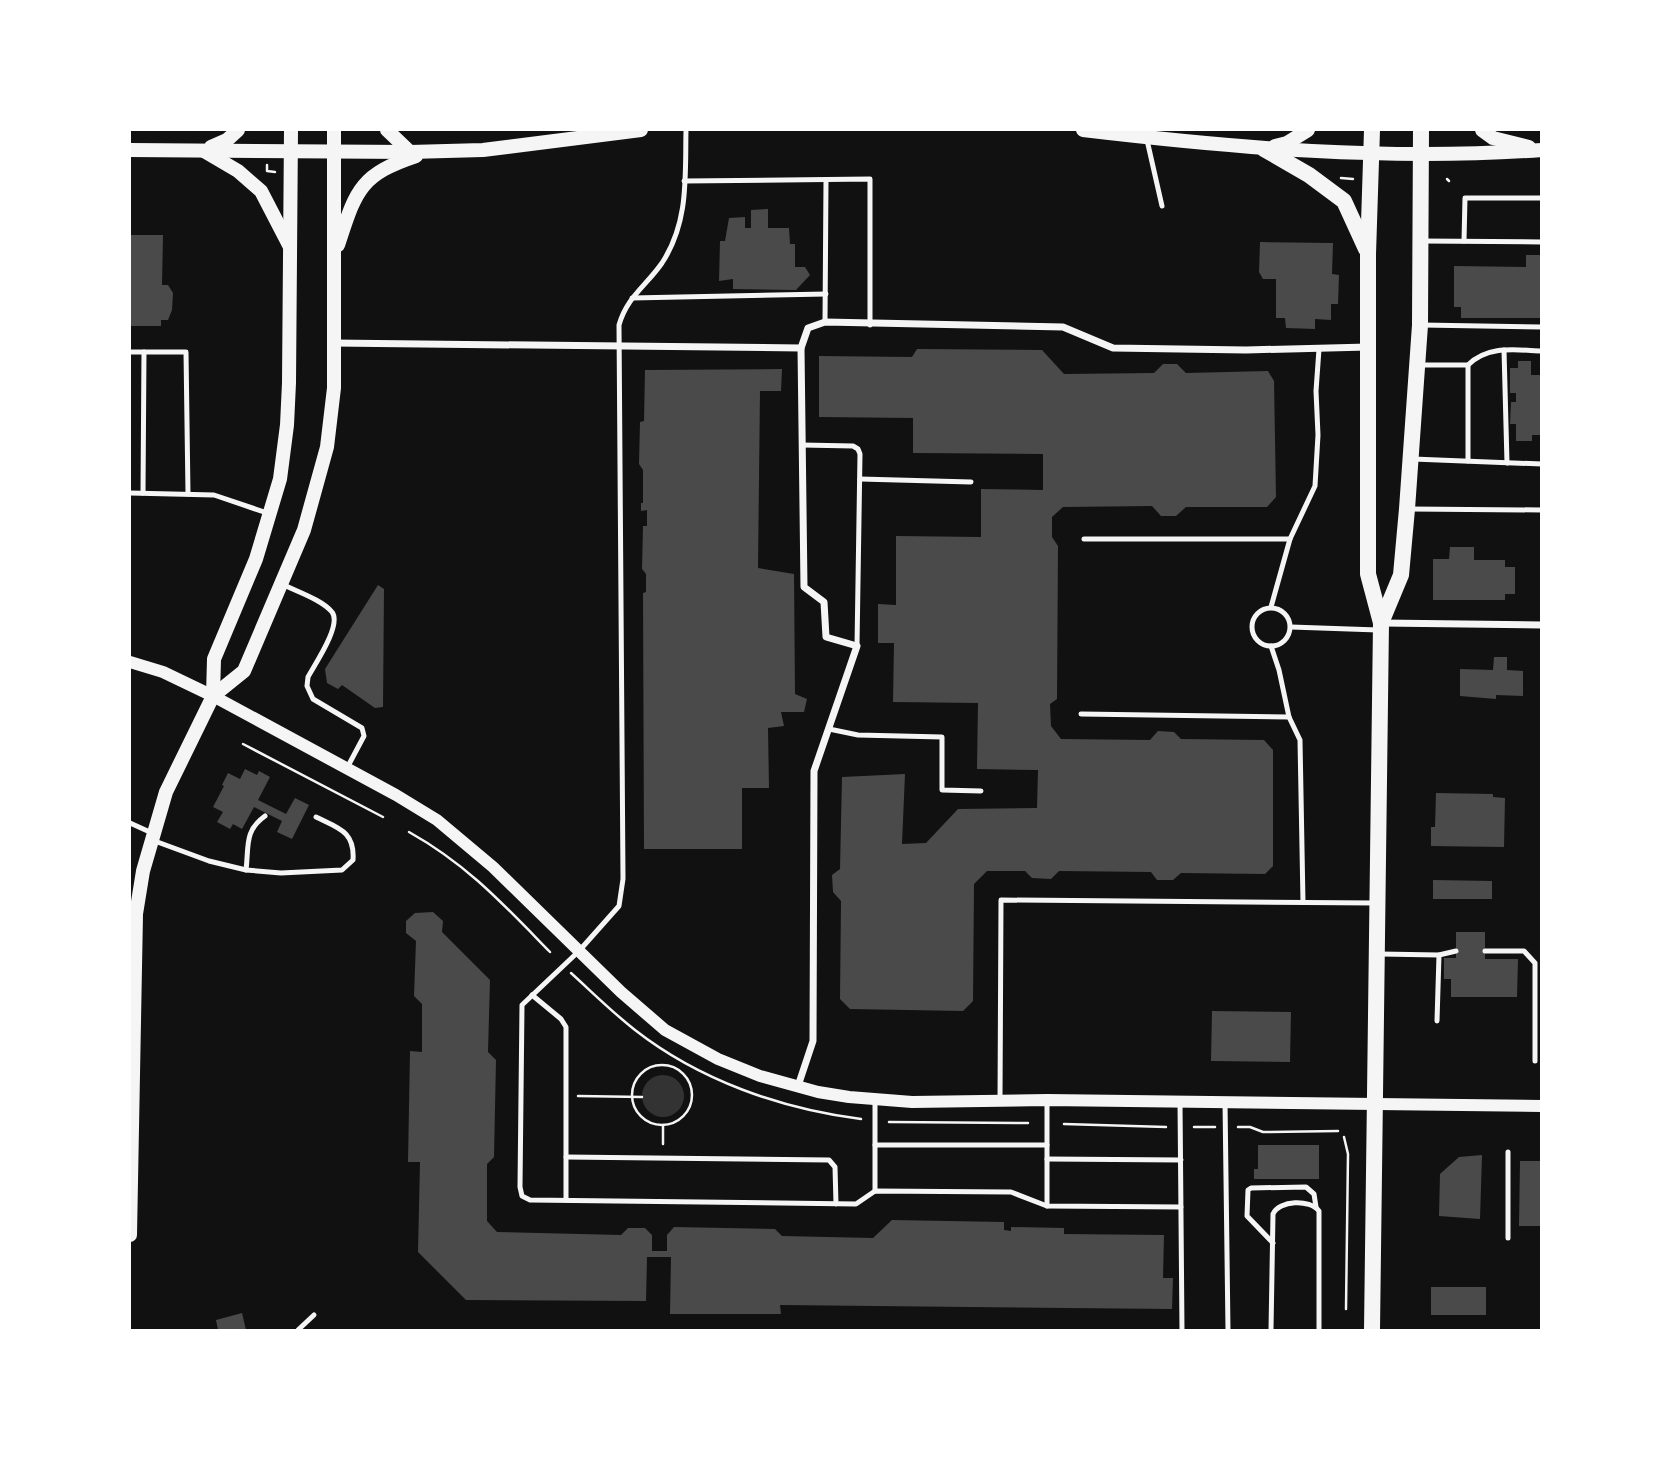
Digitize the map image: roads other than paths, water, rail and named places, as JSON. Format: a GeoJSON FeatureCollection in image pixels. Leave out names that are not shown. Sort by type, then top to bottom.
{"type":"FeatureCollection","features":[{"type":"Feature","properties":{"kind":"main road"},"geometry":{"type":"LineString","coordinates":[[203,150],[227,140],[238,130]]}},
{"type":"Feature","properties":{"kind":"main road"},"geometry":{"type":"LineString","coordinates":[[130,1235],[136,914],[143,871],[166,792],[213,696],[214,659],[256,559],[282,470],[287,425],[291,130]]}},
{"type":"Feature","properties":{"kind":"main road"},"geometry":{"type":"LineString","coordinates":[[213,696],[244,671],[304,530],[327,447],[334,388],[334,130]]}},
{"type":"Feature","properties":{"kind":"main road"},"geometry":{"type":"LineString","coordinates":[[387,130],[410,152]]}},
{"type":"Feature","properties":{"kind":"main road"},"geometry":{"type":"LineString","coordinates":[[130,150],[483,150],[641,130]]}},
{"type":"Feature","properties":{"kind":"main road"},"geometry":{"type":"LineString","coordinates":[[1083,130],[1264,149],[1422,153],[1542,150]]}},
{"type":"Feature","properties":{"kind":"main road"},"geometry":{"type":"LineString","coordinates":[[1264,149],[1287,143],[1308,130]]}},
{"type":"Feature","properties":{"kind":"main road"},"geometry":{"type":"LineString","coordinates":[[1372,130],[1368,254],[1368,574],[1381,626],[1372,1331]]}},
{"type":"Feature","properties":{"kind":"main road"},"geometry":{"type":"LineString","coordinates":[[1381,626],[1401,575],[1407,509],[1420,325],[1422,130]]}},
{"type":"Feature","properties":{"kind":"main road"},"geometry":{"type":"LineString","coordinates":[[1482,130],[1493,138],[1542,150]]}},
{"type":"Feature","properties":{"kind":"main road"},"geometry":{"type":"LineString","coordinates":[[1264,149],[1308,175],[1344,201],[1368,254]]}},
{"type":"Feature","properties":{"kind":"main road"},"geometry":{"type":"LineString","coordinates":[[203,150],[238,171],[261,191],[290,246]]}},
{"type":"Feature","properties":{"kind":"main road"},"geometry":{"type":"LineString","coordinates":[[333,263],[351,207],[366,182],[380,170],[430,151]]}},
{"type":"Feature","properties":{"kind":"street"},"geometry":{"type":"LineString","coordinates":[[798,1086],[813,1041],[814,771],[857,646],[827,637],[824,602],[804,587],[801,348],[808,327],[825,322],[1063,327],[1113,348],[1368,347]]}},
{"type":"Feature","properties":{"kind":"street"},"geometry":{"type":"LineString","coordinates":[[333,343],[801,348]]}},
{"type":"Feature","properties":{"kind":"street"},"geometry":{"type":"LineString","coordinates":[[1381,626],[1542,625]]}},
{"type":"Feature","properties":{"kind":"street"},"geometry":{"type":"LineString","coordinates":[[130,662],[163,673],[213,696],[437,820],[493,867],[621,992],[665,1030],[718,1059],[761,1076],[818,1092],[912,1102],[1047,1100],[1542,1105]]}},
{"type":"Feature","properties":{"kind":"lane"},"geometry":{"type":"LineString","coordinates":[[686,130],[683,213],[675,240],[661,264],[624,308],[619,325],[623,879],[619,906],[579,951],[522,1005],[522,1196],[530,1200],[856,1204],[875,1191],[1011,1192],[1047,1206],[1181,1207]]}},
{"type":"Feature","properties":{"kind":"lane"},"geometry":{"type":"LineString","coordinates":[[1146,137],[1162,206]]}},
{"type":"Feature","properties":{"kind":"lane"},"geometry":{"type":"LineString","coordinates":[[684,181],[870,179],[870,325]]}},
{"type":"Feature","properties":{"kind":"lane"},"geometry":{"type":"LineString","coordinates":[[825,322],[826,181]]}},
{"type":"Feature","properties":{"kind":"lane"},"geometry":{"type":"LineString","coordinates":[[1464,241],[1465,198],[1542,198]]}},
{"type":"Feature","properties":{"kind":"lane"},"geometry":{"type":"LineString","coordinates":[[1422,241],[1542,242]]}},
{"type":"Feature","properties":{"kind":"lane"},"geometry":{"type":"LineString","coordinates":[[632,298],[826,294]]}},
{"type":"Feature","properties":{"kind":"lane"},"geometry":{"type":"LineString","coordinates":[[1420,325],[1542,327]]}},
{"type":"Feature","properties":{"kind":"lane"},"geometry":{"type":"LineString","coordinates":[[1271,607],[1290,539],[1315,486],[1318,349]]}},
{"type":"Feature","properties":{"kind":"lane"},"geometry":{"type":"LineString","coordinates":[[1417,365],[1468,365],[1482,354],[1504,350],[1542,351]]}},
{"type":"Feature","properties":{"kind":"lane"},"geometry":{"type":"LineString","coordinates":[[1504,350],[1507,463]]}},
{"type":"Feature","properties":{"kind":"lane"},"geometry":{"type":"LineString","coordinates":[[130,352],[186,352],[188,494]]}},
{"type":"Feature","properties":{"kind":"lane"},"geometry":{"type":"LineString","coordinates":[[144,352],[144,493]]}},
{"type":"Feature","properties":{"kind":"lane"},"geometry":{"type":"LineString","coordinates":[[1468,365],[1468,461]]}},
{"type":"Feature","properties":{"kind":"lane"},"geometry":{"type":"LineString","coordinates":[[802,445],[853,446],[860,454],[857,646]]}},
{"type":"Feature","properties":{"kind":"lane"},"geometry":{"type":"LineString","coordinates":[[1410,459],[1542,464]]}},
{"type":"Feature","properties":{"kind":"lane"},"geometry":{"type":"LineString","coordinates":[[860,480],[971,482]]}},
{"type":"Feature","properties":{"kind":"lane"},"geometry":{"type":"LineString","coordinates":[[130,493],[214,495],[271,514]]}},
{"type":"Feature","properties":{"kind":"lane"},"geometry":{"type":"LineString","coordinates":[[1407,509],[1542,510]]}},
{"type":"Feature","properties":{"kind":"lane"},"geometry":{"type":"LineString","coordinates":[[1084,539],[1290,539]]}},
{"type":"Feature","properties":{"kind":"lane"},"geometry":{"type":"LineString","coordinates":[[281,583],[334,613],[333,631],[308,677],[307,686],[313,699],[362,728],[363,736],[347,768]]}},
{"type":"Feature","properties":{"kind":"lane"},"geometry":{"type":"LineString","coordinates":[[1271,607],[1287,615],[1291,627],[1290,633],[1282,642],[1271,646],[1259,642],[1252,633],[1251,626],[1259,611],[1271,607]]}},
{"type":"Feature","properties":{"kind":"lane"},"geometry":{"type":"LineString","coordinates":[[1291,627],[1381,626]]}},
{"type":"Feature","properties":{"kind":"lane"},"geometry":{"type":"LineString","coordinates":[[1271,646],[1289,717],[1300,740],[1303,902]]}},
{"type":"Feature","properties":{"kind":"lane"},"geometry":{"type":"LineString","coordinates":[[1081,714],[1289,717]]}},
{"type":"Feature","properties":{"kind":"lane"},"geometry":{"type":"LineString","coordinates":[[829,729],[858,735],[942,737],[942,790],[981,791]]}},
{"type":"Feature","properties":{"kind":"lane"},"geometry":{"type":"LineString","coordinates":[[246,870],[249,835],[253,825],[265,816]]}},
{"type":"Feature","properties":{"kind":"lane"},"geometry":{"type":"LineString","coordinates":[[130,823],[153,837],[209,862],[246,870],[303,874],[342,870],[349,866],[353,860],[352,841],[345,832],[316,817]]}},
{"type":"Feature","properties":{"kind":"lane"},"geometry":{"type":"LineString","coordinates":[[1000,1101],[1001,900],[1378,903]]}},
{"type":"Feature","properties":{"kind":"lane"},"geometry":{"type":"LineString","coordinates":[[1377,954],[1439,955],[1456,951]]}},
{"type":"Feature","properties":{"kind":"lane"},"geometry":{"type":"LineString","coordinates":[[1485,951],[1524,951],[1535,963],[1535,1061]]}},
{"type":"Feature","properties":{"kind":"lane"},"geometry":{"type":"LineString","coordinates":[[1437,1021],[1439,955]]}},
{"type":"Feature","properties":{"kind":"lane"},"geometry":{"type":"LineString","coordinates":[[532,995],[561,1019],[566,1027],[566,1200]]}},
{"type":"Feature","properties":{"kind":"lane"},"geometry":{"type":"LineString","coordinates":[[875,1100],[875,1191]]}},
{"type":"Feature","properties":{"kind":"lane"},"geometry":{"type":"LineString","coordinates":[[1047,1100],[1047,1206]]}},
{"type":"Feature","properties":{"kind":"lane"},"geometry":{"type":"LineString","coordinates":[[1180,1102],[1182,1331]]}},
{"type":"Feature","properties":{"kind":"lane"},"geometry":{"type":"LineString","coordinates":[[1225,1102],[1228,1331]]}},
{"type":"Feature","properties":{"kind":"lane"},"geometry":{"type":"LineString","coordinates":[[875,1146],[1047,1146]]}},
{"type":"Feature","properties":{"kind":"lane"},"geometry":{"type":"LineString","coordinates":[[1508,1152],[1508,1238]]}},
{"type":"Feature","properties":{"kind":"lane"},"geometry":{"type":"LineString","coordinates":[[566,1157],[829,1160],[835,1167],[836,1204]]}},
{"type":"Feature","properties":{"kind":"lane"},"geometry":{"type":"LineString","coordinates":[[1047,1159],[1181,1160]]}},
{"type":"Feature","properties":{"kind":"lane"},"geometry":{"type":"LineString","coordinates":[[1273,1243],[1247,1216],[1248,1190],[1306,1187],[1314,1194],[1320,1216],[1320,1331]]}},
{"type":"Feature","properties":{"kind":"lane"},"geometry":{"type":"LineString","coordinates":[[1271,1331],[1273,1214],[1283,1203],[1316,1207]]}},
{"type":"Feature","properties":{"kind":"lane"},"geometry":{"type":"LineString","coordinates":[[298,1331],[314,1315]]}}]}
